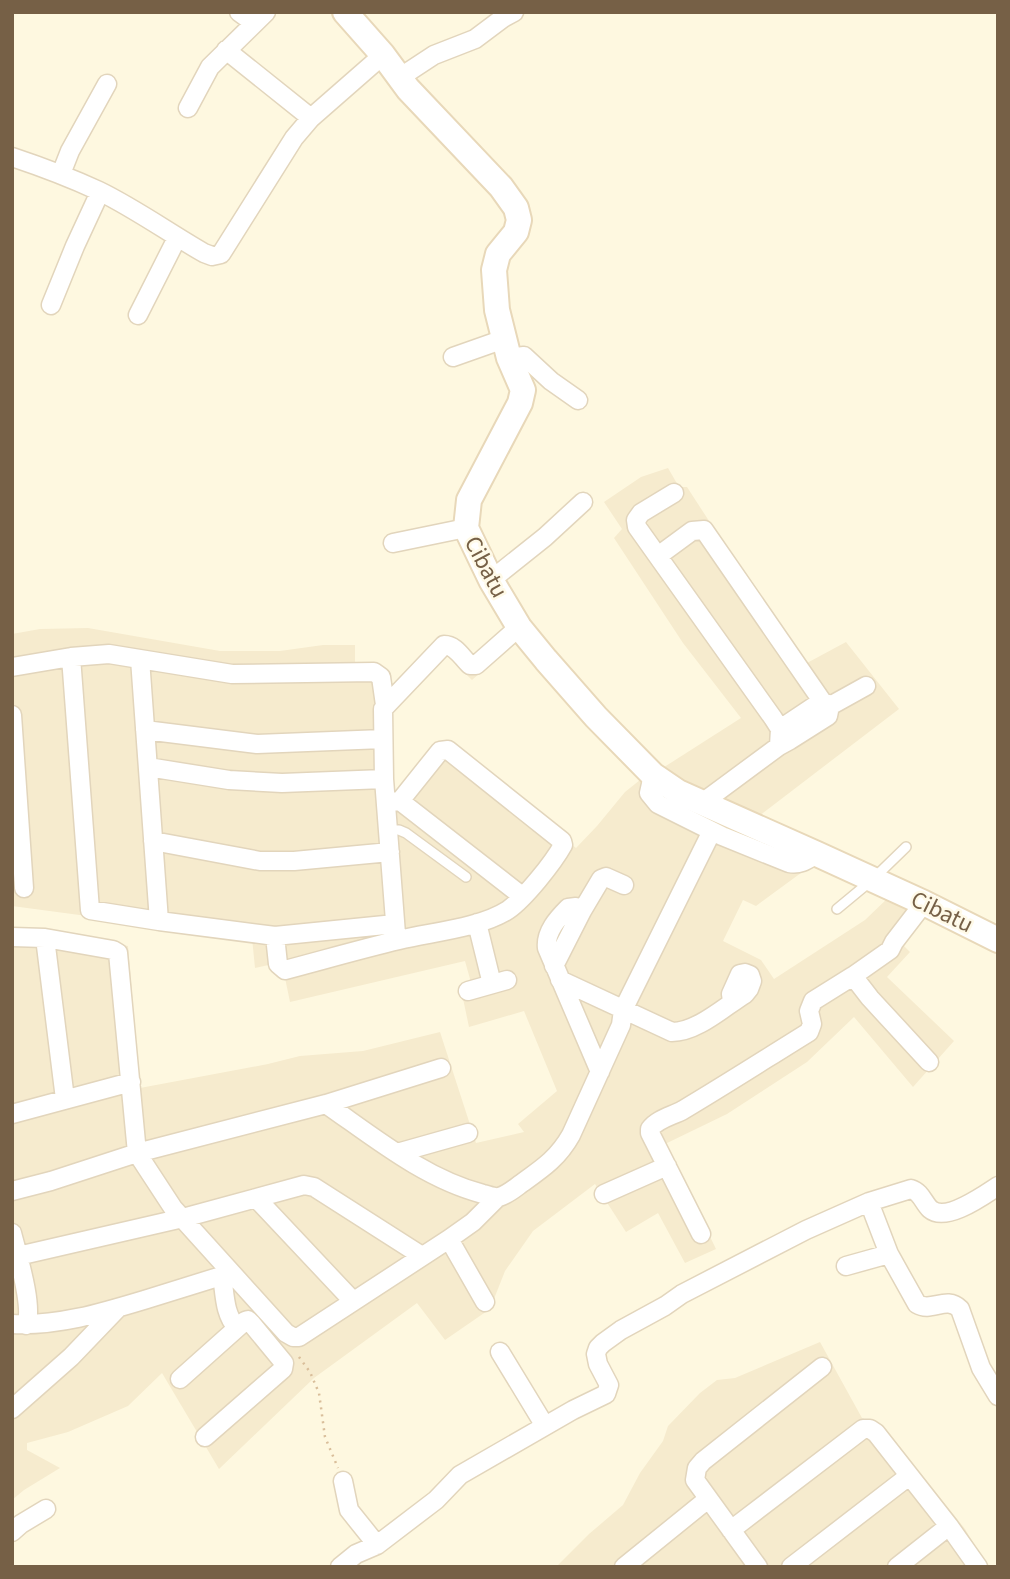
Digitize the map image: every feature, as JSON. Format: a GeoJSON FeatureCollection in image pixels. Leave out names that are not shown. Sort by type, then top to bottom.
{"type":"FeatureCollection","features":[{"type":"Feature","properties":{"kind":"street"},"geometry":{"type":"LineString","coordinates":[[239,12],[260,18]]}},
{"type":"Feature","properties":{"kind":"street","name":"Cibatu"},"geometry":{"type":"LineString","coordinates":[[345,12],[383,55],[408,89],[501,187],[516,208],[519,220],[516,232],[498,254],[494,270],[497,310],[507,348],[523,390],[520,403],[468,500],[466,528],[491,580],[519,627],[596,717],[653,775],[678,792],[924,903],[998,940]]}},
{"type":"Feature","properties":{"kind":"street"},"geometry":{"type":"LineString","coordinates":[[399,78],[434,55],[475,39],[514,12]]}},
{"type":"Feature","properties":{"kind":"street"},"geometry":{"type":"LineString","coordinates":[[188,107],[210,67],[260,18]]}},
{"type":"Feature","properties":{"kind":"street"},"geometry":{"type":"LineString","coordinates":[[226,50],[311,118]]}},
{"type":"Feature","properties":{"kind":"street"},"geometry":{"type":"LineString","coordinates":[[12,157],[61,174],[100,192],[212,256],[221,254],[295,138],[311,118],[383,55]]}},
{"type":"Feature","properties":{"kind":"street"},"geometry":{"type":"LineString","coordinates":[[61,174],[70,150],[107,84]]}},
{"type":"Feature","properties":{"kind":"street"},"geometry":{"type":"LineString","coordinates":[[51,306],[100,192]]}},
{"type":"Feature","properties":{"kind":"street"},"geometry":{"type":"LineString","coordinates":[[138,315],[177,238]]}},
{"type":"Feature","properties":{"kind":"street"},"geometry":{"type":"LineString","coordinates":[[453,357],[507,348],[524,356],[551,381],[578,400]]}},
{"type":"Feature","properties":{"kind":"street"},"geometry":{"type":"LineString","coordinates":[[674,493],[641,513],[636,520],[637,527],[779,737]]}},
{"type":"Feature","properties":{"kind":"street"},"geometry":{"type":"LineString","coordinates":[[491,580],[545,537],[583,502]]}},
{"type":"Feature","properties":{"kind":"street"},"geometry":{"type":"LineString","coordinates":[[393,543],[466,528]]}},
{"type":"Feature","properties":{"kind":"street"},"geometry":{"type":"LineString","coordinates":[[658,556],[692,531],[704,530],[826,704],[828,716],[779,737],[702,803]]}},
{"type":"Feature","properties":{"kind":"street"},"geometry":{"type":"LineString","coordinates":[[396,932],[388,830],[393,802],[384,779],[382,714],[386,705],[444,645],[454,647],[470,665],[476,665],[519,627]]}},
{"type":"Feature","properties":{"kind":"street"},"geometry":{"type":"LineString","coordinates":[[12,667],[109,654],[232,674],[374,671],[382,677],[386,705]]}},
{"type":"Feature","properties":{"kind":"street"},"geometry":{"type":"LineString","coordinates":[[71,657],[90,910],[275,936],[396,932],[477,923],[510,908],[531,888],[563,845],[562,841],[448,750],[440,751],[393,802]]}},
{"type":"Feature","properties":{"kind":"street"},"geometry":{"type":"LineString","coordinates":[[140,659],[159,921]]}},
{"type":"Feature","properties":{"kind":"street"},"geometry":{"type":"LineString","coordinates":[[826,704],[866,686]]}},
{"type":"Feature","properties":{"kind":"street"},"geometry":{"type":"LineString","coordinates":[[12,715],[24,888]]}},
{"type":"Feature","properties":{"kind":"street"},"geometry":{"type":"LineString","coordinates":[[145,730],[257,744],[383,739]]}},
{"type":"Feature","properties":{"kind":"street"},"geometry":{"type":"LineString","coordinates":[[148,767],[255,782],[384,779]]}},
{"type":"Feature","properties":{"kind":"street"},"geometry":{"type":"LineString","coordinates":[[653,775],[649,793],[657,804],[717,833],[789,863],[804,862],[817,854]]}},
{"type":"Feature","properties":{"kind":"street"},"geometry":{"type":"LineString","coordinates":[[393,802],[522,896]]}},
{"type":"Feature","properties":{"kind":"street"},"geometry":{"type":"LineString","coordinates":[[12,937],[45,937],[118,953],[137,1153],[173,1208],[227,1274],[286,1333],[299,1337],[449,1240],[473,1222],[497,1198],[539,1171],[562,1151],[717,833]]}},
{"type":"Feature","properties":{"kind":"street"},"geometry":{"type":"LineString","coordinates":[[153,841],[260,861],[295,861],[390,852]]}},
{"type":"Feature","properties":{"kind":"street"},"geometry":{"type":"LineString","coordinates":[[600,1072],[557,973],[582,911],[603,877],[624,885]]}},
{"type":"Feature","properties":{"kind":"street"},"geometry":{"type":"LineString","coordinates":[[701,1234],[650,1129],[809,1032],[812,1024],[810,1011],[814,1001],[890,950],[924,903]]}},
{"type":"Feature","properties":{"kind":"street"},"geometry":{"type":"LineString","coordinates":[[468,991],[500,982],[477,923]]}},
{"type":"Feature","properties":{"kind":"street"},"geometry":{"type":"LineString","coordinates":[[275,936],[278,964],[285,970],[396,932]]}},
{"type":"Feature","properties":{"kind":"street"},"geometry":{"type":"LineString","coordinates":[[45,937],[65,1100]]}},
{"type":"Feature","properties":{"kind":"street"},"geometry":{"type":"LineString","coordinates":[[557,973],[626,1016],[671,1032],[681,1032],[693,1027],[732,1002]]}},
{"type":"Feature","properties":{"kind":"street"},"geometry":{"type":"LineString","coordinates":[[853,976],[929,1062]]}},
{"type":"Feature","properties":{"kind":"street"},"geometry":{"type":"LineString","coordinates":[[12,1191],[137,1153],[326,1104],[441,1068]]}},
{"type":"Feature","properties":{"kind":"street"},"geometry":{"type":"LineString","coordinates":[[12,1114],[131,1082]]}},
{"type":"Feature","properties":{"kind":"street"},"geometry":{"type":"LineString","coordinates":[[326,1104],[397,1153],[447,1181],[497,1198]]}},
{"type":"Feature","properties":{"kind":"street"},"geometry":{"type":"LineString","coordinates":[[397,1153],[468,1133]]}},
{"type":"Feature","properties":{"kind":"street"},"geometry":{"type":"LineString","coordinates":[[604,1194],[667,1166]]}},
{"type":"Feature","properties":{"kind":"street"},"geometry":{"type":"LineString","coordinates":[[18,1256],[183,1218],[304,1185],[314,1187],[422,1256]]}},
{"type":"Feature","properties":{"kind":"street"},"geometry":{"type":"LineString","coordinates":[[340,1567],[356,1554],[377,1545],[436,1500],[460,1475],[606,1394],[609,1385],[596,1354],[603,1343],[702,1283],[806,1230],[869,1202],[911,1189],[917,1191],[932,1211],[944,1213],[966,1206],[998,1186]]}},
{"type":"Feature","properties":{"kind":"street"},"geometry":{"type":"LineString","coordinates":[[256,1198],[353,1301]]}},
{"type":"Feature","properties":{"kind":"street"},"geometry":{"type":"LineString","coordinates":[[869,1202],[889,1254],[920,1306],[950,1303],[960,1309],[981,1368],[998,1396]]}},
{"type":"Feature","properties":{"kind":"street"},"geometry":{"type":"LineString","coordinates":[[12,1233],[28,1303],[29,1317],[19,1325]]}},
{"type":"Feature","properties":{"kind":"street"},"geometry":{"type":"LineString","coordinates":[[449,1240],[485,1302]]}},
{"type":"Feature","properties":{"kind":"street"},"geometry":{"type":"LineString","coordinates":[[846,1266],[889,1254]]}},
{"type":"Feature","properties":{"kind":"street"},"geometry":{"type":"LineString","coordinates":[[19,1325],[38,1325],[118,1308],[227,1274]]}},
{"type":"Feature","properties":{"kind":"street"},"geometry":{"type":"LineString","coordinates":[[227,1274],[226,1310],[237,1328]]}},
{"type":"Feature","properties":{"kind":"street"},"geometry":{"type":"LineString","coordinates":[[12,1409],[71,1357],[118,1308]]}},
{"type":"Feature","properties":{"kind":"street"},"geometry":{"type":"LineString","coordinates":[[180,1379],[248,1320],[284,1363],[283,1369],[205,1437]]}},
{"type":"Feature","properties":{"kind":"street"},"geometry":{"type":"LineString","coordinates":[[500,1352],[545,1426]]}},
{"type":"Feature","properties":{"kind":"street"},"geometry":{"type":"LineString","coordinates":[[734,1567],[753,1561],[695,1480],[696,1468],[822,1367]]}},
{"type":"Feature","properties":{"kind":"street"},"geometry":{"type":"LineString","coordinates":[[731,1530],[863,1429],[870,1429],[876,1433],[949,1526],[978,1567]]}},
{"type":"Feature","properties":{"kind":"street"},"geometry":{"type":"LineString","coordinates":[[791,1567],[909,1476]]}},
{"type":"Feature","properties":{"kind":"street"},"geometry":{"type":"LineString","coordinates":[[343,1481],[349,1510],[377,1545]]}},
{"type":"Feature","properties":{"kind":"street"},"geometry":{"type":"LineString","coordinates":[[624,1567],[708,1499]]}},
{"type":"Feature","properties":{"kind":"street"},"geometry":{"type":"LineString","coordinates":[[12,1532],[46,1509]]}},
{"type":"Feature","properties":{"kind":"street"},"geometry":{"type":"LineString","coordinates":[[897,1567],[949,1526]]}},
{"type":"Feature","properties":{"kind":"lane"},"geometry":{"type":"LineString","coordinates":[[388,830],[406,833],[466,877]]}},
{"type":"Feature","properties":{"kind":"lane"},"geometry":{"type":"LineString","coordinates":[[837,909],[906,847]]}},
{"type":"Feature","properties":{"kind":"path"},"geometry":{"type":"LineString","coordinates":[[293,1337],[292,1346],[310,1372],[319,1393],[325,1437],[343,1481]]}},
{"type":"Feature","properties":{"kind":"shaded area"},"geometry":{"type":"Polygon","coordinates":[[[668,468],[679,487],[687,487],[746,578],[807,663],[846,642],[899,709],[755,819],[658,771],[741,718],[683,643],[614,538],[622,529],[604,502],[641,477],[668,468]]]}},
{"type":"Feature","properties":{"kind":"shaded area"},"geometry":{"type":"Polygon","coordinates":[[[88,628],[220,651],[280,651],[323,645],[355,645],[355,667],[383,667],[387,688],[393,689],[448,635],[472,659],[503,632],[512,645],[472,680],[447,656],[389,713],[393,795],[398,794],[442,740],[576,848],[625,792],[640,780],[672,801],[791,854],[805,870],[756,906],[743,900],[723,941],[761,960],[774,979],[865,920],[891,895],[927,911],[901,943],[910,952],[887,977],[954,1041],[913,1087],[854,1017],[807,1062],[727,1114],[665,1144],[716,1249],[685,1263],[658,1213],[626,1232],[595,1184],[533,1231],[505,1271],[490,1309],[445,1340],[417,1303],[314,1378],[219,1469],[162,1373],[128,1406],[68,1432],[27,1443],[27,1450],[60,1468],[12,1500],[12,930],[46,930],[128,946],[140,1088],[300,1056],[363,1051],[440,1032],[476,1143],[524,1132],[518,1124],[557,1091],[524,1011],[469,1027],[461,989],[472,986],[465,961],[290,1002],[284,973],[273,964],[255,968],[252,938],[12,906],[12,634],[40,629],[88,628]]]}},
{"type":"Feature","properties":{"kind":"shaded area"},"geometry":{"type":"Polygon","coordinates":[[[820,1342],[862,1418],[884,1427],[965,1529],[988,1567],[556,1567],[623,1505],[640,1473],[663,1441],[668,1426],[700,1393],[717,1380],[735,1378],[820,1342]]]}}]}
